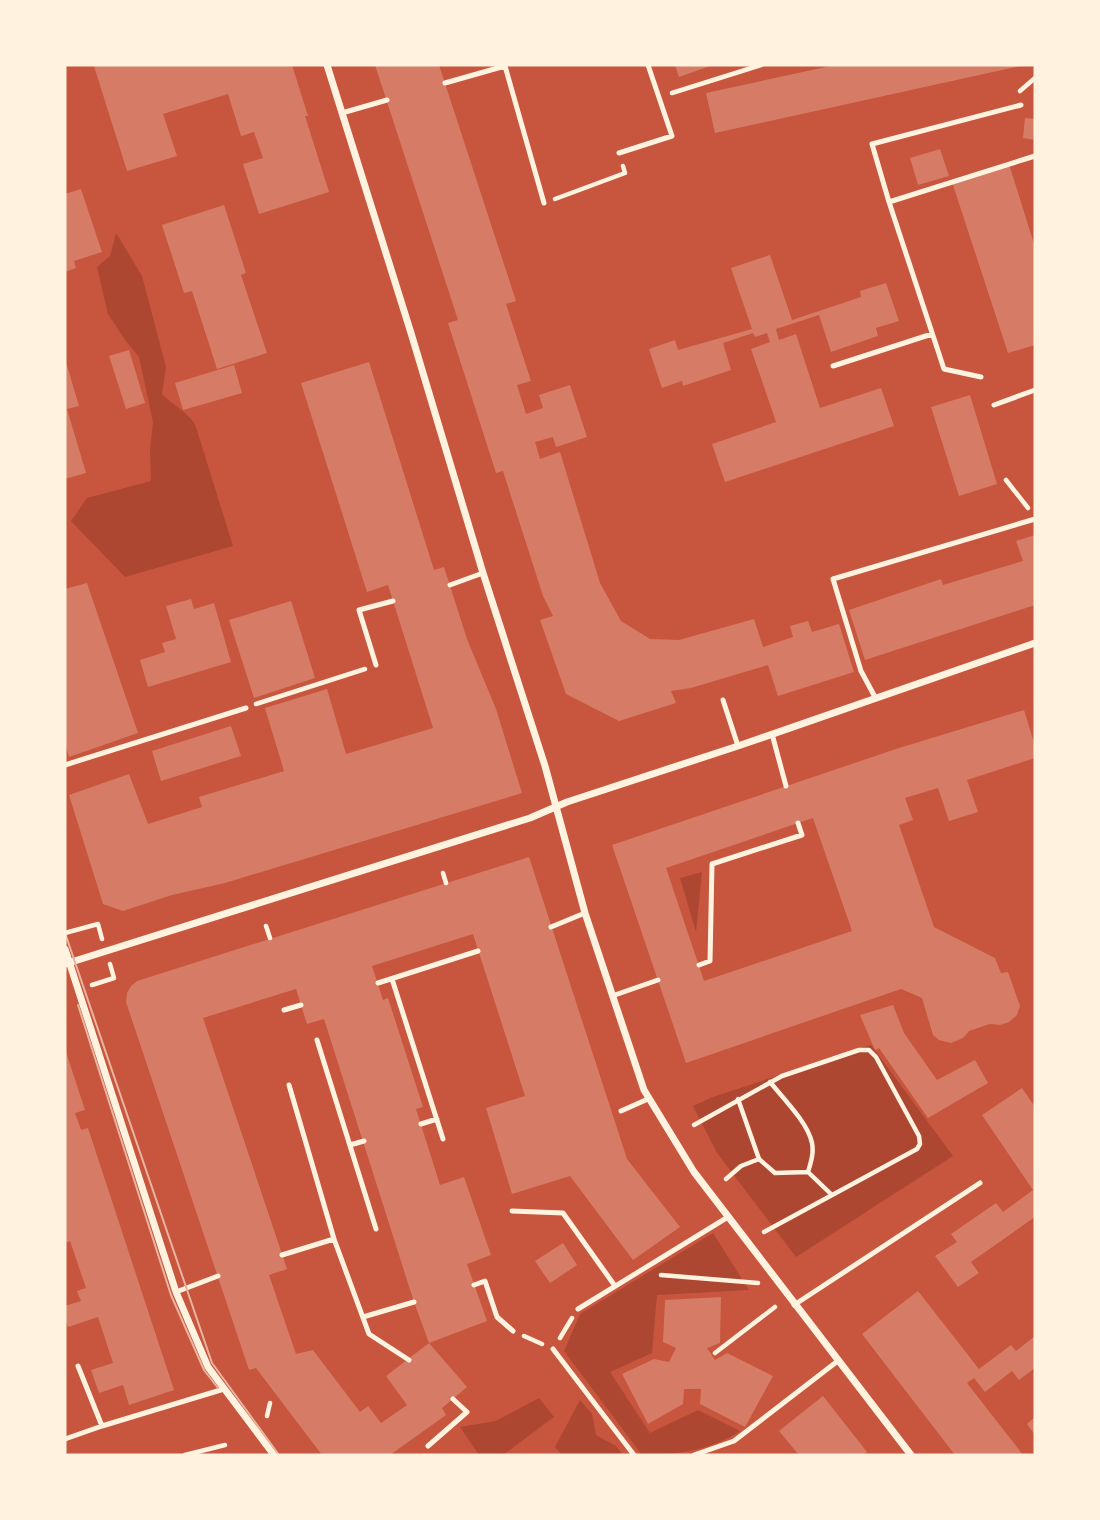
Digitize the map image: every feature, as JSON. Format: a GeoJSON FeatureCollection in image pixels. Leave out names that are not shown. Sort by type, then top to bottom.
{"type":"FeatureCollection","features":[{"type":"Feature","properties":{"kind":"street"},"geometry":{"type":"LineString","coordinates":[[327,65],[411,333],[482,573],[545,766],[585,913],[648,1099],[694,1172],[909,1454]]}},
{"type":"Feature","properties":{"kind":"street"},"geometry":{"type":"LineString","coordinates":[[67,963],[555,808],[1035,643]]}},
{"type":"Feature","properties":{"kind":"street"},"geometry":{"type":"LineString","coordinates":[[65,949],[67,963],[176,1292],[208,1367],[274,1455]]}},
{"type":"Feature","properties":{"kind":"lane"},"geometry":{"type":"LineString","coordinates":[[619,153],[672,136],[648,65]]}},
{"type":"Feature","properties":{"kind":"lane"},"geometry":{"type":"LineString","coordinates":[[445,83],[505,66],[544,203]]}},
{"type":"Feature","properties":{"kind":"lane"},"geometry":{"type":"LineString","coordinates":[[342,113],[387,100]]}},
{"type":"Feature","properties":{"kind":"lane"},"geometry":{"type":"LineString","coordinates":[[981,377],[944,369],[872,144],[1021,105]]}},
{"type":"Feature","properties":{"kind":"lane"},"geometry":{"type":"LineString","coordinates":[[889,202],[1035,156]]}},
{"type":"Feature","properties":{"kind":"lane"},"geometry":{"type":"LineString","coordinates":[[833,366],[932,334]]}},
{"type":"Feature","properties":{"kind":"lane"},"geometry":{"type":"LineString","coordinates":[[994,405],[1035,390]]}},
{"type":"Feature","properties":{"kind":"lane"},"geometry":{"type":"LineString","coordinates":[[875,697],[861,671],[833,579],[1035,518]]}},
{"type":"Feature","properties":{"kind":"lane"},"geometry":{"type":"LineString","coordinates":[[450,584],[482,573]]}},
{"type":"Feature","properties":{"kind":"lane"},"geometry":{"type":"LineString","coordinates":[[376,665],[359,610],[393,601]]}},
{"type":"Feature","properties":{"kind":"lane"},"geometry":{"type":"LineString","coordinates":[[723,700],[737,746]]}},
{"type":"Feature","properties":{"kind":"lane"},"geometry":{"type":"LineString","coordinates":[[65,765],[246,708]]}},
{"type":"Feature","properties":{"kind":"lane"},"geometry":{"type":"LineString","coordinates":[[772,734],[786,786]]}},
{"type":"Feature","properties":{"kind":"lane"},"geometry":{"type":"LineString","coordinates":[[699,965],[709,961],[712,864],[802,835],[798,823]]}},
{"type":"Feature","properties":{"kind":"lane"},"geometry":{"type":"LineString","coordinates":[[551,927],[585,913]]}},
{"type":"Feature","properties":{"kind":"lane"},"geometry":{"type":"LineString","coordinates":[[378,983],[478,951]]}},
{"type":"Feature","properties":{"kind":"lane"},"geometry":{"type":"LineString","coordinates":[[391,979],[443,1139]]}},
{"type":"Feature","properties":{"kind":"lane"},"geometry":{"type":"LineString","coordinates":[[612,996],[658,980]]}},
{"type":"Feature","properties":{"kind":"lane"},"geometry":{"type":"LineString","coordinates":[[284,1010],[301,1005]]}},
{"type":"Feature","properties":{"kind":"lane"},"geometry":{"type":"LineString","coordinates":[[317,1040],[376,1229]]}},
{"type":"Feature","properties":{"kind":"lane"},"geometry":{"type":"LineString","coordinates":[[289,1085],[334,1239],[369,1334],[409,1360]]}},
{"type":"Feature","properties":{"kind":"lane"},"geometry":{"type":"LineString","coordinates":[[621,1111],[648,1099]]}},
{"type":"Feature","properties":{"kind":"lane"},"geometry":{"type":"LineString","coordinates":[[421,1124],[436,1119]]}},
{"type":"Feature","properties":{"kind":"lane"},"geometry":{"type":"LineString","coordinates":[[350,1145],[363,1141]]}},
{"type":"Feature","properties":{"kind":"lane"},"geometry":{"type":"LineString","coordinates":[[794,1305],[980,1183]]}},
{"type":"Feature","properties":{"kind":"lane"},"geometry":{"type":"LineString","coordinates":[[512,1211],[563,1213],[615,1286]]}},
{"type":"Feature","properties":{"kind":"lane"},"geometry":{"type":"LineString","coordinates":[[578,1309],[728,1217]]}},
{"type":"Feature","properties":{"kind":"lane"},"geometry":{"type":"LineString","coordinates":[[282,1255],[334,1239]]}},
{"type":"Feature","properties":{"kind":"lane"},"geometry":{"type":"LineString","coordinates":[[176,1292],[218,1276]]}},
{"type":"Feature","properties":{"kind":"lane"},"geometry":{"type":"LineString","coordinates":[[474,1284],[485,1281],[497,1317],[513,1331]]}},
{"type":"Feature","properties":{"kind":"lane"},"geometry":{"type":"LineString","coordinates":[[363,1317],[414,1302]]}},
{"type":"Feature","properties":{"kind":"lane"},"geometry":{"type":"LineString","coordinates":[[553,1349],[634,1455]]}},
{"type":"Feature","properties":{"kind":"lane"},"geometry":{"type":"LineString","coordinates":[[694,1455],[734,1441],[839,1360]]}},
{"type":"Feature","properties":{"kind":"lane"},"geometry":{"type":"LineString","coordinates":[[79,1366],[102,1426]]}},
{"type":"Feature","properties":{"kind":"lane"},"geometry":{"type":"LineString","coordinates":[[65,1439],[224,1389]]}},
{"type":"Feature","properties":{"kind":"lane"},"geometry":{"type":"LineString","coordinates":[[428,1446],[467,1412],[453,1399]]}},
{"type":"Feature","properties":{"kind":"path"},"geometry":{"type":"LineString","coordinates":[[658,97],[761,65]]}},
{"type":"Feature","properties":{"kind":"path"},"geometry":{"type":"LineString","coordinates":[[544,203],[625,173],[619,153]]}},
{"type":"Feature","properties":{"kind":"path"},"geometry":{"type":"LineString","coordinates":[[1006,480],[1035,518]]}},
{"type":"Feature","properties":{"kind":"path"},"geometry":{"type":"LineString","coordinates":[[246,708],[376,665]]}},
{"type":"Feature","properties":{"kind":"path"},"geometry":{"type":"LineString","coordinates":[[443,873],[446,883]]}},
{"type":"Feature","properties":{"kind":"path"},"geometry":{"type":"LineString","coordinates":[[266,926],[270,939]]}},
{"type":"Feature","properties":{"kind":"path"},"geometry":{"type":"LineString","coordinates":[[694,1125],[770,1082],[859,1050],[869,1050],[876,1057],[919,1136],[920,1144],[917,1149],[764,1232]]}},
{"type":"Feature","properties":{"kind":"path"},"geometry":{"type":"LineString","coordinates":[[770,1082],[794,1110],[812,1140],[813,1152],[808,1171]]}},
{"type":"Feature","properties":{"kind":"path"},"geometry":{"type":"LineString","coordinates":[[738,1100],[760,1159],[775,1173],[808,1171],[832,1195]]}},
{"type":"Feature","properties":{"kind":"path"},"geometry":{"type":"LineString","coordinates":[[726,1179],[741,1166],[760,1159]]}},
{"type":"Feature","properties":{"kind":"path"},"geometry":{"type":"LineString","coordinates":[[638,1272],[758,1283]]}},
{"type":"Feature","properties":{"kind":"path"},"geometry":{"type":"LineString","coordinates":[[715,1353],[775,1307]]}},
{"type":"Feature","properties":{"kind":"path"},"geometry":{"type":"LineString","coordinates":[[553,1349],[578,1309]]}},
{"type":"Feature","properties":{"kind":"path"},"geometry":{"type":"LineString","coordinates":[[267,1416],[270,1403]]}},
{"type":"Feature","properties":{"kind":"path"},"geometry":{"type":"LineString","coordinates":[[185,1455],[225,1445]]}},
{"type":"Feature","properties":{"kind":"shaded area"},"geometry":{"type":"Polygon","coordinates":[[[116,233],[142,276],[166,367],[162,394],[195,424],[233,546],[125,577],[71,521],[87,498],[151,481],[153,422],[139,357],[108,314],[97,267],[110,256],[116,233]]]}},
{"type":"Feature","properties":{"kind":"shaded area"},"geometry":{"type":"Polygon","coordinates":[[[702,872],[696,932],[680,878],[702,872]]]}},
{"type":"Feature","properties":{"kind":"shaded area"},"geometry":{"type":"Polygon","coordinates":[[[871,1045],[953,1156],[796,1257],[717,1153],[693,1106],[871,1045]]]}},
{"type":"Feature","properties":{"kind":"shaded area"},"geometry":{"type":"Polygon","coordinates":[[[713,1233],[749,1290],[657,1295],[652,1353],[610,1372],[650,1433],[698,1410],[740,1431],[718,1443],[693,1450],[642,1455],[564,1351],[580,1314],[713,1233]]]}},
{"type":"Feature","properties":{"kind":"shaded area"},"geometry":{"type":"Polygon","coordinates":[[[539,1398],[554,1417],[503,1455],[479,1455],[460,1427],[496,1421],[539,1398]]]}},
{"type":"Feature","properties":{"kind":"shaded area"},"geometry":{"type":"Polygon","coordinates":[[[580,1400],[592,1414],[596,1435],[616,1446],[623,1455],[562,1455],[555,1447],[580,1400]]]}},
{"type":"Feature","properties":{"kind":"building"},"geometry":{"type":"Polygon","coordinates":[[[292,65],[329,192],[259,214],[243,164],[263,158],[254,132],[241,136],[228,94],[163,114],[177,156],[127,171],[94,66],[292,65]]]}},
{"type":"Feature","properties":{"kind":"building"},"geometry":{"type":"Polygon","coordinates":[[[375,65],[439,65],[516,301],[506,304],[531,381],[517,385],[526,414],[543,408],[539,395],[570,385],[587,437],[556,447],[553,437],[535,442],[540,459],[560,452],[600,583],[621,621],[650,639],[679,640],[754,619],[763,647],[793,637],[790,626],[808,621],[812,632],[839,624],[854,672],[778,696],[768,665],[691,688],[671,691],[676,703],[619,721],[566,694],[540,620],[553,616],[543,596],[503,471],[496,473],[448,323],[458,320],[375,65]]]}},
{"type":"Feature","properties":{"kind":"building"},"geometry":{"type":"Polygon","coordinates":[[[675,65],[713,65],[679,77],[675,65]]]}},
{"type":"Feature","properties":{"kind":"building"},"geometry":{"type":"Polygon","coordinates":[[[835,65],[1020,66],[715,133],[706,93],[835,65]]]}},
{"type":"Feature","properties":{"kind":"building"},"geometry":{"type":"Polygon","coordinates":[[[1025,118],[1035,119],[1035,140],[1023,138],[1025,118]]]}},
{"type":"Feature","properties":{"kind":"building"},"geometry":{"type":"Polygon","coordinates":[[[940,149],[949,176],[918,185],[910,158],[940,149]]]}},
{"type":"Feature","properties":{"kind":"building"},"geometry":{"type":"Polygon","coordinates":[[[1009,164],[1035,247],[1035,345],[1008,353],[952,182],[1009,164]]]}},
{"type":"Feature","properties":{"kind":"building"},"geometry":{"type":"Polygon","coordinates":[[[81,189],[102,252],[74,261],[76,268],[65,272],[65,194],[81,189]]]}},
{"type":"Feature","properties":{"kind":"building"},"geometry":{"type":"Polygon","coordinates":[[[224,205],[246,273],[241,275],[267,353],[217,369],[192,291],[184,293],[162,225],[224,205]]]}},
{"type":"Feature","properties":{"kind":"building"},"geometry":{"type":"Polygon","coordinates":[[[770,255],[792,320],[861,297],[860,291],[886,283],[899,321],[876,328],[878,336],[831,352],[819,315],[776,329],[779,340],[796,334],[820,408],[881,388],[894,426],[725,482],[712,444],[776,422],[751,349],[770,342],[767,333],[755,337],[753,333],[723,343],[731,370],[683,386],[682,381],[662,388],[649,349],[675,340],[678,350],[752,329],[731,268],[770,255]]]}},
{"type":"Feature","properties":{"kind":"building"},"geometry":{"type":"Polygon","coordinates":[[[129,350],[145,403],[126,409],[109,356],[129,350]]]}},
{"type":"Feature","properties":{"kind":"building"},"geometry":{"type":"Polygon","coordinates":[[[65,359],[79,406],[67,409],[86,473],[65,479],[65,359]]]}},
{"type":"Feature","properties":{"kind":"building"},"geometry":{"type":"Polygon","coordinates":[[[369,362],[434,570],[444,567],[467,639],[496,709],[522,793],[123,911],[103,904],[69,795],[129,774],[148,824],[202,807],[199,797],[284,771],[265,708],[327,689],[346,754],[433,728],[388,585],[367,592],[301,383],[369,362]]]}},
{"type":"Feature","properties":{"kind":"building"},"geometry":{"type":"Polygon","coordinates":[[[234,365],[242,393],[183,410],[175,383],[234,365]]]}},
{"type":"Feature","properties":{"kind":"building"},"geometry":{"type":"Polygon","coordinates":[[[970,395],[997,484],[959,496],[931,407],[970,395]]]}},
{"type":"Feature","properties":{"kind":"building"},"geometry":{"type":"Polygon","coordinates":[[[1035,535],[1035,605],[865,660],[849,610],[941,579],[943,585],[1023,561],[1016,541],[1035,535]]]}},
{"type":"Feature","properties":{"kind":"building"},"geometry":{"type":"Polygon","coordinates":[[[87,583],[138,733],[69,757],[65,743],[65,589],[87,583]]]}},
{"type":"Feature","properties":{"kind":"building"},"geometry":{"type":"Polygon","coordinates":[[[191,599],[194,609],[214,603],[231,662],[148,687],[140,660],[165,652],[162,643],[176,639],[166,606],[191,599]]]}},
{"type":"Feature","properties":{"kind":"building"},"geometry":{"type":"Polygon","coordinates":[[[291,601],[315,678],[254,698],[229,620],[291,601]]]}},
{"type":"Feature","properties":{"kind":"building"},"geometry":{"type":"Polygon","coordinates":[[[1024,710],[1035,746],[1035,758],[967,780],[978,812],[949,821],[938,788],[905,798],[913,820],[899,825],[934,927],[995,958],[1001,973],[1008,972],[1020,1006],[1017,1015],[1000,1025],[990,1024],[969,1031],[963,1038],[951,1043],[939,1040],[933,1035],[922,998],[901,989],[686,1063],[612,845],[899,748],[1024,710]],[[813,818],[666,868],[704,981],[852,931],[813,818]]]}},
{"type":"Feature","properties":{"kind":"building"},"geometry":{"type":"Polygon","coordinates":[[[231,726],[241,756],[161,781],[152,751],[231,726]]]}},
{"type":"Feature","properties":{"kind":"building"},"geometry":{"type":"Polygon","coordinates":[[[529,857],[627,1159],[680,1227],[633,1260],[570,1176],[512,1194],[486,1108],[525,1096],[473,934],[372,966],[383,1000],[388,998],[423,1107],[416,1109],[440,1185],[464,1177],[491,1255],[467,1264],[487,1321],[429,1343],[467,1387],[442,1408],[446,1415],[390,1455],[322,1455],[256,1368],[249,1370],[126,1002],[127,993],[137,981],[529,857]],[[296,989],[203,1018],[287,1269],[269,1275],[296,1354],[313,1350],[360,1412],[368,1406],[381,1423],[407,1405],[386,1376],[429,1343],[324,1019],[307,1024],[296,989]]]}},
{"type":"Feature","properties":{"kind":"building"},"geometry":{"type":"Polygon","coordinates":[[[893,1005],[904,1033],[937,1080],[975,1060],[988,1083],[928,1118],[879,1048],[875,1050],[860,1015],[893,1005]]]}},
{"type":"Feature","properties":{"kind":"building"},"geometry":{"type":"Polygon","coordinates":[[[65,1049],[85,1110],[75,1113],[81,1130],[88,1128],[174,1390],[129,1405],[123,1385],[99,1393],[91,1370],[113,1363],[98,1317],[68,1327],[65,1319],[65,1306],[81,1301],[77,1291],[86,1288],[70,1241],[65,1243],[65,1049]]]}},
{"type":"Feature","properties":{"kind":"building"},"geometry":{"type":"Polygon","coordinates":[[[1022,1088],[1035,1107],[1035,1217],[971,1262],[979,1273],[958,1287],[935,1256],[957,1242],[951,1234],[996,1203],[1003,1212],[1033,1190],[982,1115],[1022,1088]]]}},
{"type":"Feature","properties":{"kind":"building"},"geometry":{"type":"Polygon","coordinates":[[[563,1243],[577,1265],[550,1283],[535,1261],[563,1243]]]}},
{"type":"Feature","properties":{"kind":"building"},"geometry":{"type":"Polygon","coordinates":[[[918,1291],[979,1369],[1011,1345],[1016,1351],[1035,1336],[1035,1368],[1019,1380],[1012,1371],[985,1392],[974,1378],[967,1383],[1023,1455],[955,1455],[862,1334],[918,1291]]]}},
{"type":"Feature","properties":{"kind":"building"},"geometry":{"type":"Polygon","coordinates":[[[721,1297],[720,1343],[707,1348],[715,1360],[727,1353],[773,1376],[745,1427],[700,1404],[701,1389],[684,1389],[683,1404],[648,1424],[622,1374],[654,1359],[669,1362],[676,1348],[663,1342],[665,1300],[721,1297]]]}},
{"type":"Feature","properties":{"kind":"building"},"geometry":{"type":"Polygon","coordinates":[[[823,1396],[867,1452],[863,1455],[799,1455],[779,1431],[823,1396]]]}},
{"type":"Feature","properties":{"kind":"building"},"geometry":{"type":"Polygon","coordinates":[[[1035,1417],[1035,1435],[1027,1424],[1035,1417]]]}},
{"type":"Feature","properties":{"kind":"tram line"},"geometry":{"type":"LineString","coordinates":[[65,933],[212,1363],[279,1455]]}},
{"type":"Feature","properties":{"kind":"tram line"},"geometry":{"type":"LineString","coordinates":[[78,1005],[171,1295],[204,1370],[218,1388]]}}]}
